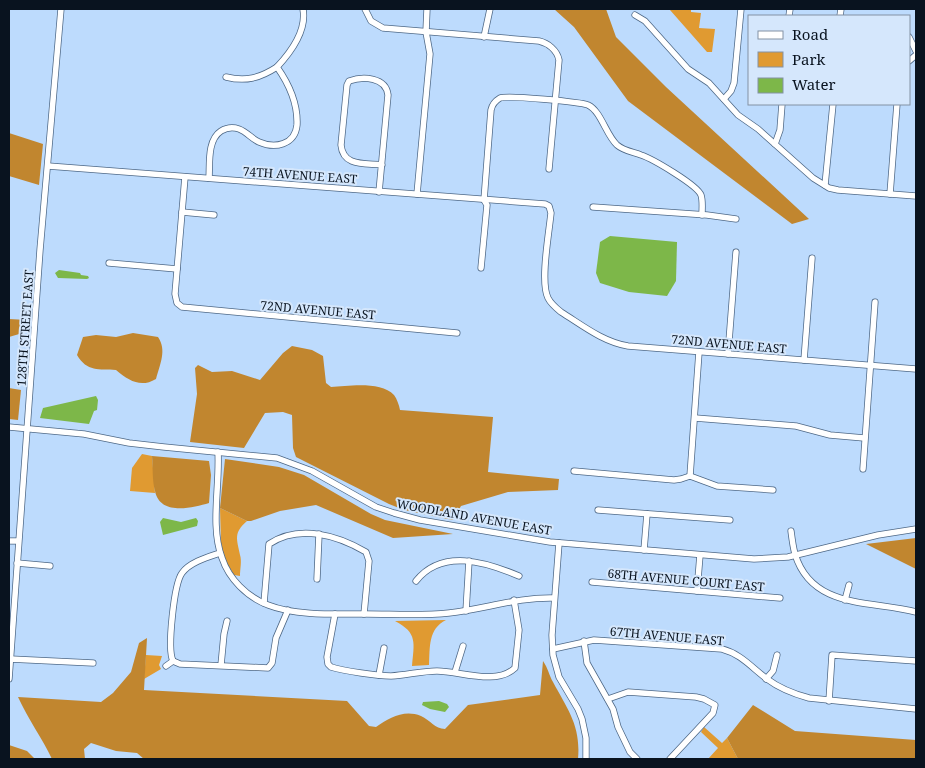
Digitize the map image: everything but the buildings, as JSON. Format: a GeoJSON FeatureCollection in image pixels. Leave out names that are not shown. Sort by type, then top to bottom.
{"type":"FeatureCollection","features":[{"type":"Feature","properties":{"kind":"street","name":"128TH STREET EAST"},"geometry":{"type":"LineString","coordinates":[[9,679],[11,628],[61,9]]}},
{"type":"Feature","properties":{"kind":"street"},"geometry":{"type":"LineString","coordinates":[[226,77],[248,80],[258,78],[277,67],[291,51],[297,40],[303,22],[304,9]]}},
{"type":"Feature","properties":{"kind":"street"},"geometry":{"type":"LineString","coordinates":[[417,194],[430,54],[426,32],[428,9]]}},
{"type":"Feature","properties":{"kind":"street"},"geometry":{"type":"LineString","coordinates":[[484,37],[490,9]]}},
{"type":"Feature","properties":{"kind":"street"},"geometry":{"type":"LineString","coordinates":[[724,99],[731,91],[734,83],[741,9]]}},
{"type":"Feature","properties":{"kind":"street"},"geometry":{"type":"LineString","coordinates":[[366,12],[374,23],[383,28],[545,43],[558,56],[559,60],[549,169]]}},
{"type":"Feature","properties":{"kind":"street"},"geometry":{"type":"LineString","coordinates":[[636,15],[645,21],[688,70],[709,83],[738,115],[825,186],[838,190],[916,196]]}},
{"type":"Feature","properties":{"kind":"street"},"geometry":{"type":"LineString","coordinates":[[910,38],[916,51]]}},
{"type":"Feature","properties":{"kind":"street"},"geometry":{"type":"LineString","coordinates":[[209,178],[212,142],[223,130],[239,129],[260,143],[273,145],[283,144],[295,134],[296,108],[288,84],[277,67]]}},
{"type":"Feature","properties":{"kind":"street"},"geometry":{"type":"LineString","coordinates":[[380,192],[388,95],[386,86],[374,80],[357,79],[348,82],[342,152],[349,161],[382,165]]}},
{"type":"Feature","properties":{"kind":"street"},"geometry":{"type":"LineString","coordinates":[[481,268],[491,110],[496,101],[501,98],[556,101],[590,106],[618,146],[658,163],[699,192],[702,201],[702,214]]}},
{"type":"Feature","properties":{"kind":"street"},"geometry":{"type":"LineString","coordinates":[[775,144],[780,130],[782,105]]}},
{"type":"Feature","properties":{"kind":"street"},"geometry":{"type":"LineString","coordinates":[[825,186],[833,105]]}},
{"type":"Feature","properties":{"kind":"street"},"geometry":{"type":"LineString","coordinates":[[890,194],[897,105]]}},
{"type":"Feature","properties":{"kind":"street","name":"74TH AVENUE EAST"},"geometry":{"type":"LineString","coordinates":[[48,166],[545,204],[549,206],[551,213],[545,283],[547,296],[552,304]]}},
{"type":"Feature","properties":{"kind":"street"},"geometry":{"type":"LineString","coordinates":[[109,263],[177,269],[185,177]]}},
{"type":"Feature","properties":{"kind":"street"},"geometry":{"type":"LineString","coordinates":[[592,207],[702,214],[736,219]]}},
{"type":"Feature","properties":{"kind":"street"},"geometry":{"type":"LineString","coordinates":[[182,212],[214,215]]}},
{"type":"Feature","properties":{"kind":"street"},"geometry":{"type":"LineString","coordinates":[[728,354],[736,252]]}},
{"type":"Feature","properties":{"kind":"street"},"geometry":{"type":"LineString","coordinates":[[804,360],[812,258]]}},
{"type":"Feature","properties":{"kind":"street","name":"72ND AVENUE EAST"},"geometry":{"type":"LineString","coordinates":[[177,269],[174,294],[178,305],[184,308],[457,333]]}},
{"type":"Feature","properties":{"kind":"street"},"geometry":{"type":"LineString","coordinates":[[863,469],[875,302]]}},
{"type":"Feature","properties":{"kind":"street","name":"72ND AVENUE EAST"},"geometry":{"type":"LineString","coordinates":[[552,304],[592,332],[619,344],[916,369]]}},
{"type":"Feature","properties":{"kind":"street"},"geometry":{"type":"LineString","coordinates":[[690,476],[699,352]]}},
{"type":"Feature","properties":{"kind":"street"},"geometry":{"type":"LineString","coordinates":[[695,418],[796,426],[830,435],[864,438]]}},
{"type":"Feature","properties":{"kind":"street","name":"WOODLAND AVENUE EAST"},"geometry":{"type":"LineString","coordinates":[[9,426],[84,434],[138,444],[271,457],[292,462],[321,475],[368,502],[394,513],[420,520],[559,543],[765,559],[796,555],[878,535],[916,529]]}},
{"type":"Feature","properties":{"kind":"street"},"geometry":{"type":"LineString","coordinates":[[218,452],[217,523],[220,553],[228,571],[240,587],[264,603],[288,610],[335,614],[426,615],[466,611],[514,600],[554,598]]}},
{"type":"Feature","properties":{"kind":"street"},"geometry":{"type":"LineString","coordinates":[[574,471],[674,480],[690,476],[717,486],[773,490]]}},
{"type":"Feature","properties":{"kind":"street"},"geometry":{"type":"LineString","coordinates":[[598,510],[730,520]]}},
{"type":"Feature","properties":{"kind":"street"},"geometry":{"type":"LineString","coordinates":[[644,550],[647,514]]}},
{"type":"Feature","properties":{"kind":"street"},"geometry":{"type":"LineString","coordinates":[[791,531],[796,555],[804,571],[818,587],[829,594],[845,600],[896,607],[916,612]]}},
{"type":"Feature","properties":{"kind":"street"},"geometry":{"type":"LineString","coordinates":[[264,603],[270,543],[300,534],[319,534],[347,541],[366,552],[369,557],[364,614]]}},
{"type":"Feature","properties":{"kind":"street"},"geometry":{"type":"LineString","coordinates":[[317,579],[319,534]]}},
{"type":"Feature","properties":{"kind":"street"},"geometry":{"type":"LineString","coordinates":[[9,540],[18,541]]}},
{"type":"Feature","properties":{"kind":"street"},"geometry":{"type":"LineString","coordinates":[[559,543],[552,649],[559,677],[582,719],[586,738],[586,759]]}},
{"type":"Feature","properties":{"kind":"street"},"geometry":{"type":"LineString","coordinates":[[173,661],[170,649],[174,604],[179,581],[183,572],[199,561],[220,553]]}},
{"type":"Feature","properties":{"kind":"street"},"geometry":{"type":"LineString","coordinates":[[697,591],[700,555]]}},
{"type":"Feature","properties":{"kind":"street"},"geometry":{"type":"LineString","coordinates":[[466,611],[469,561]]}},
{"type":"Feature","properties":{"kind":"street"},"geometry":{"type":"LineString","coordinates":[[416,581],[432,567],[450,562],[469,561],[488,564],[519,576]]}},
{"type":"Feature","properties":{"kind":"street"},"geometry":{"type":"LineString","coordinates":[[17,563],[50,566]]}},
{"type":"Feature","properties":{"kind":"street","name":"68TH AVENUE COURT EAST"},"geometry":{"type":"LineString","coordinates":[[592,582],[780,598]]}},
{"type":"Feature","properties":{"kind":"street"},"geometry":{"type":"LineString","coordinates":[[845,600],[849,585]]}},
{"type":"Feature","properties":{"kind":"street"},"geometry":{"type":"LineString","coordinates":[[335,614],[327,651],[329,666],[335,669],[393,676],[431,671],[455,672],[467,676],[485,676],[502,674],[514,669],[517,663],[519,630],[514,600]]}},
{"type":"Feature","properties":{"kind":"street"},"geometry":{"type":"LineString","coordinates":[[173,661],[180,664],[264,669],[270,666],[276,638],[288,610]]}},
{"type":"Feature","properties":{"kind":"street"},"geometry":{"type":"LineString","coordinates":[[221,665],[227,621]]}},
{"type":"Feature","properties":{"kind":"street"},"geometry":{"type":"LineString","coordinates":[[584,641],[587,663],[613,709],[618,727],[630,752],[637,759]]}},
{"type":"Feature","properties":{"kind":"street","name":"67TH AVENUE EAST"},"geometry":{"type":"LineString","coordinates":[[552,649],[584,641],[620,641],[722,649],[733,652],[766,678],[798,695],[829,701],[916,709]]}},
{"type":"Feature","properties":{"kind":"street"},"geometry":{"type":"LineString","coordinates":[[455,672],[462,646]]}},
{"type":"Feature","properties":{"kind":"street"},"geometry":{"type":"LineString","coordinates":[[379,675],[384,648]]}},
{"type":"Feature","properties":{"kind":"street"},"geometry":{"type":"LineString","coordinates":[[766,678],[773,671],[777,655]]}},
{"type":"Feature","properties":{"kind":"street"},"geometry":{"type":"LineString","coordinates":[[829,701],[832,655],[916,661]]}},
{"type":"Feature","properties":{"kind":"street"},"geometry":{"type":"LineString","coordinates":[[10,660],[93,664]]}},
{"type":"Feature","properties":{"kind":"street"},"geometry":{"type":"LineString","coordinates":[[166,666],[173,661]]}},
{"type":"Feature","properties":{"kind":"street"},"geometry":{"type":"LineString","coordinates":[[608,699],[628,692],[696,697],[704,699],[715,706],[713,713],[670,759]]}},
{"type":"Feature","properties":{"kind":"green space"},"geometry":{"type":"Polygon","coordinates":[[[671,9],[691,9],[691,12],[701,13],[699,28],[715,29],[712,52],[707,52],[671,9]]]}},
{"type":"Feature","properties":{"kind":"green space"},"geometry":{"type":"Polygon","coordinates":[[[142,454],[152,456],[155,493],[130,491],[132,468],[142,454]]]}},
{"type":"Feature","properties":{"kind":"green space"},"geometry":{"type":"Polygon","coordinates":[[[220,508],[247,521],[237,536],[241,560],[240,576],[234,575],[224,558],[221,543],[220,508]]]}},
{"type":"Feature","properties":{"kind":"green space"},"geometry":{"type":"Polygon","coordinates":[[[446,620],[433,633],[429,665],[412,666],[413,639],[408,630],[395,621],[446,620]]]}},
{"type":"Feature","properties":{"kind":"green space"},"geometry":{"type":"Polygon","coordinates":[[[146,655],[162,656],[159,665],[161,669],[144,679],[146,655]]]}},
{"type":"Feature","properties":{"kind":"green space"},"geometry":{"type":"Polygon","coordinates":[[[704,727],[722,743],[727,738],[738,759],[708,759],[718,748],[701,732],[704,727]]]}},
{"type":"Feature","properties":{"kind":"shaded area"},"geometry":{"type":"Polygon","coordinates":[[[554,9],[606,9],[616,37],[666,87],[809,219],[792,224],[628,101],[574,27],[554,9]]]}},
{"type":"Feature","properties":{"kind":"shaded area"},"geometry":{"type":"Polygon","coordinates":[[[9,133],[43,144],[39,185],[9,176],[9,133]]]}},
{"type":"Feature","properties":{"kind":"shaded area"},"geometry":{"type":"Polygon","coordinates":[[[9,319],[27,320],[26,332],[9,337],[9,319]]]}},
{"type":"Feature","properties":{"kind":"shaded area"},"geometry":{"type":"Polygon","coordinates":[[[133,333],[158,337],[161,342],[161,363],[156,379],[151,382],[135,382],[116,370],[89,367],[77,355],[83,337],[96,335],[116,337],[133,333]]]}},
{"type":"Feature","properties":{"kind":"shaded area"},"geometry":{"type":"Polygon","coordinates":[[[292,346],[312,350],[323,356],[326,383],[331,387],[364,385],[381,388],[394,395],[400,410],[493,417],[488,472],[559,479],[558,490],[508,492],[461,506],[453,520],[404,510],[389,504],[296,457],[293,448],[292,415],[283,412],[265,413],[244,448],[190,442],[197,394],[195,368],[198,365],[212,372],[232,371],[260,380],[283,353],[292,346]]]}},
{"type":"Feature","properties":{"kind":"shaded area"},"geometry":{"type":"Polygon","coordinates":[[[9,388],[21,390],[18,420],[9,419],[9,388]]]}},
{"type":"Feature","properties":{"kind":"shaded area"},"geometry":{"type":"Polygon","coordinates":[[[152,456],[209,461],[211,475],[209,503],[186,508],[170,507],[163,504],[158,499],[155,491],[152,456]]]}},
{"type":"Feature","properties":{"kind":"shaded area"},"geometry":{"type":"Polygon","coordinates":[[[225,459],[279,467],[304,475],[371,514],[385,520],[453,534],[393,538],[316,505],[280,511],[247,521],[220,508],[225,459]]]}},
{"type":"Feature","properties":{"kind":"shaded area"},"geometry":{"type":"Polygon","coordinates":[[[916,538],[916,569],[866,544],[916,538]]]}},
{"type":"Feature","properties":{"kind":"shaded area"},"geometry":{"type":"Polygon","coordinates":[[[147,638],[144,690],[347,701],[369,726],[376,727],[391,718],[403,714],[415,714],[438,728],[445,729],[468,705],[540,695],[543,661],[572,719],[577,737],[578,759],[144,759],[137,753],[116,751],[91,743],[84,749],[85,759],[52,759],[18,697],[101,702],[113,693],[131,672],[139,643],[147,638]]]}},
{"type":"Feature","properties":{"kind":"shaded area"},"geometry":{"type":"Polygon","coordinates":[[[753,705],[795,731],[916,740],[916,759],[738,759],[727,738],[753,705]]]}},
{"type":"Feature","properties":{"kind":"shaded area"},"geometry":{"type":"Polygon","coordinates":[[[9,745],[27,751],[35,759],[9,759],[9,745]]]}},
{"type":"Feature","properties":{"kind":"water"},"geometry":{"type":"Polygon","coordinates":[[[610,236],[677,242],[676,281],[667,296],[629,292],[600,283],[596,273],[600,242],[610,236]]]}},
{"type":"Feature","properties":{"kind":"water"},"geometry":{"type":"Polygon","coordinates":[[[59,270],[80,273],[89,278],[58,278],[55,273],[59,270]]]}},
{"type":"Feature","properties":{"kind":"water"},"geometry":{"type":"Polygon","coordinates":[[[96,396],[98,400],[97,410],[94,411],[89,424],[40,418],[43,408],[96,396]]]}},
{"type":"Feature","properties":{"kind":"water"},"geometry":{"type":"Polygon","coordinates":[[[163,518],[181,522],[196,518],[198,521],[197,526],[163,535],[160,522],[163,518]]]}},
{"type":"Feature","properties":{"kind":"water"},"geometry":{"type":"Polygon","coordinates":[[[439,701],[447,704],[449,707],[445,712],[422,705],[423,702],[439,701]]]}}]}
